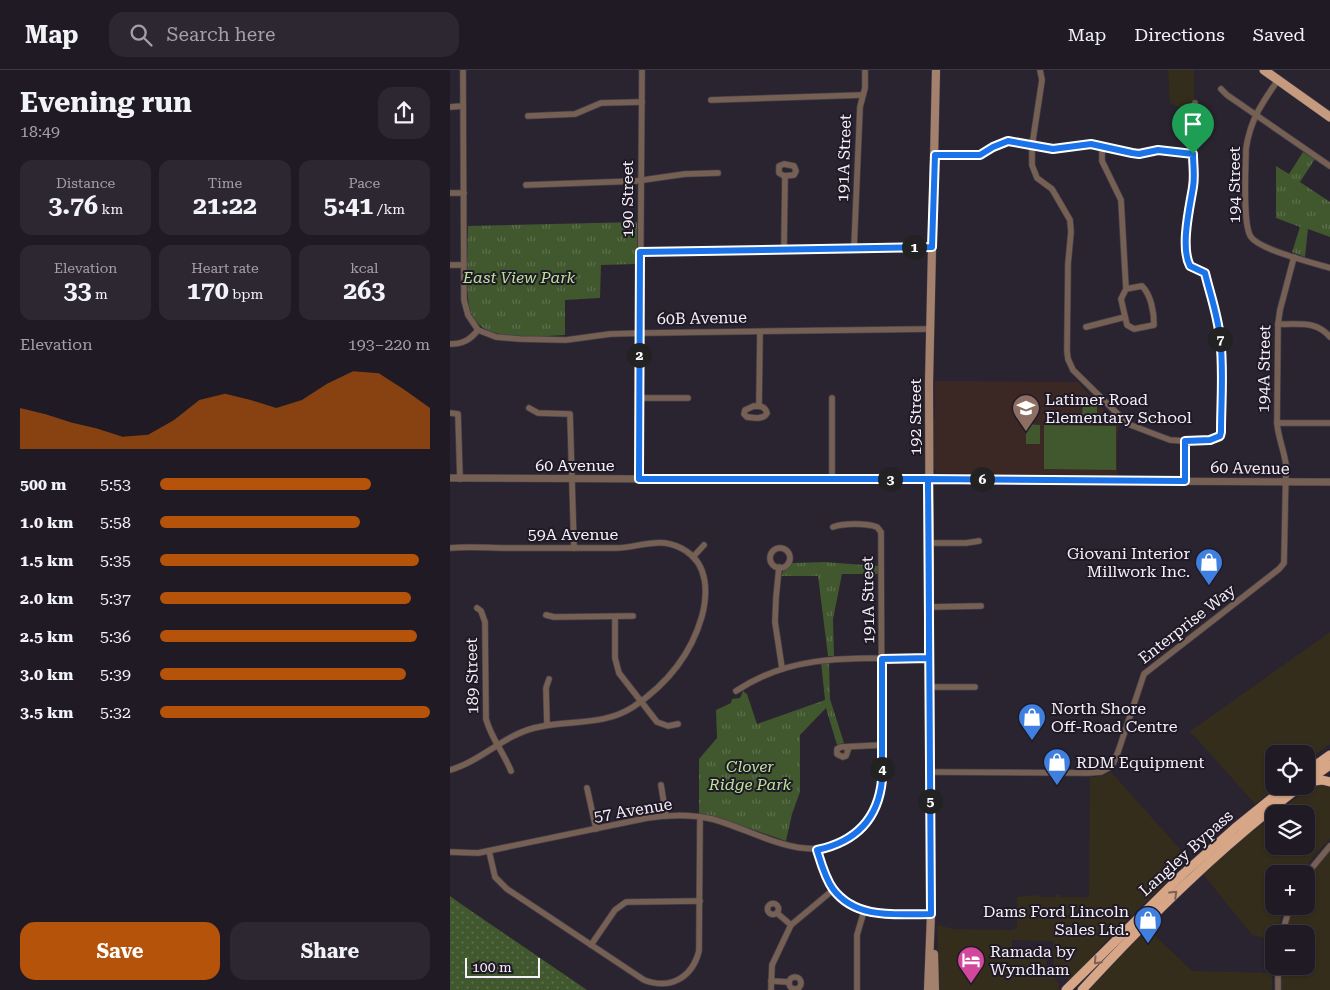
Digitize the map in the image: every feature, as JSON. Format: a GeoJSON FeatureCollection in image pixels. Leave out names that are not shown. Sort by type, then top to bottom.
{"type":"FeatureCollection","features":[{"type":"Feature","properties":{"kind":"highway"},"geometry":{"type":"LineString","coordinates":[[1315,774],[1325,766],[1330,755]]}},
{"type":"Feature","properties":{"kind":"highway"},"geometry":{"type":"LineString","coordinates":[[1315,781],[1330,781]]}},
{"type":"Feature","properties":{"kind":"highway","name":"Langley Bypass"},"geometry":{"type":"LineString","coordinates":[[1066,990],[1183,874],[1276,795]]}},
{"type":"Feature","properties":{"kind":"highway","name":"Langley Bypass"},"geometry":{"type":"LineString","coordinates":[[1082,990],[1192,876],[1290,795]]}},
{"type":"Feature","properties":{"kind":"main road","name":"192 Street"},"geometry":{"type":"LineString","coordinates":[[928,990],[931,914],[928,479],[936,70]]}},
{"type":"Feature","properties":{"kind":"main road"},"geometry":{"type":"LineString","coordinates":[[1264,70],[1330,117]]}},
{"type":"Feature","properties":{"kind":"main road","name":"192 Street"},"geometry":{"type":"LineString","coordinates":[[931,914],[935,990]]}},
{"type":"Feature","properties":{"kind":"street"},"geometry":{"type":"LineString","coordinates":[[450,344],[469,340],[478,330],[472,323],[465,307],[463,70]]}},
{"type":"Feature","properties":{"kind":"street","name":"190 Street"},"geometry":{"type":"LineString","coordinates":[[639,479],[642,70]]}},
{"type":"Feature","properties":{"kind":"street","name":"191A Street"},"geometry":{"type":"LineString","coordinates":[[854,248],[860,107],[865,88],[866,70]]}},
{"type":"Feature","properties":{"kind":"street"},"geometry":{"type":"LineString","coordinates":[[1040,70],[1042,80],[1031,155],[1037,178],[1052,189],[1066,212],[1071,227],[1068,264],[1067,351],[1070,366],[1128,424],[1170,440],[1185,441],[1216,439],[1221,432],[1220,338],[1205,273],[1190,266],[1187,256],[1186,226],[1193,185],[1195,103]]}},
{"type":"Feature","properties":{"kind":"street","name":"194 Street"},"geometry":{"type":"LineString","coordinates":[[1278,80],[1255,115],[1246,149],[1246,218],[1250,237],[1267,248],[1294,257]]}},
{"type":"Feature","properties":{"kind":"street"},"geometry":{"type":"LineString","coordinates":[[1221,89],[1255,115],[1330,166]]}},
{"type":"Feature","properties":{"kind":"street"},"geometry":{"type":"LineString","coordinates":[[711,100],[863,95]]}},
{"type":"Feature","properties":{"kind":"street"},"geometry":{"type":"LineString","coordinates":[[528,116],[575,114],[601,103],[642,102]]}},
{"type":"Feature","properties":{"kind":"street"},"geometry":{"type":"LineString","coordinates":[[450,107],[464,106]]}},
{"type":"Feature","properties":{"kind":"street"},"geometry":{"type":"LineString","coordinates":[[935,155],[980,155],[1008,141],[1059,149],[1084,144],[1139,154],[1158,150],[1193,154]]}},
{"type":"Feature","properties":{"kind":"street"},"geometry":{"type":"LineString","coordinates":[[1102,146],[1102,160],[1122,200],[1126,289],[1121,299],[1127,325],[1134,329],[1154,326],[1154,317],[1147,291],[1142,286],[1126,289]]}},
{"type":"Feature","properties":{"kind":"street"},"geometry":{"type":"LineString","coordinates":[[526,186],[641,181],[685,174],[718,173]]}},
{"type":"Feature","properties":{"kind":"street"},"geometry":{"type":"LineString","coordinates":[[784,249],[785,176]]}},
{"type":"Feature","properties":{"kind":"street"},"geometry":{"type":"LineString","coordinates":[[450,193],[464,193]]}},
{"type":"Feature","properties":{"kind":"street"},"geometry":{"type":"LineString","coordinates":[[640,252],[932,247]]}},
{"type":"Feature","properties":{"kind":"street"},"geometry":{"type":"LineString","coordinates":[[1294,257],[1330,268]]}},
{"type":"Feature","properties":{"kind":"street","name":"194A Street"},"geometry":{"type":"LineString","coordinates":[[1286,482],[1284,452],[1278,434],[1277,423],[1278,324],[1294,257]]}},
{"type":"Feature","properties":{"kind":"street"},"geometry":{"type":"LineString","coordinates":[[450,265],[464,264]]}},
{"type":"Feature","properties":{"kind":"street"},"geometry":{"type":"LineString","coordinates":[[1086,327],[1125,317]]}},
{"type":"Feature","properties":{"kind":"street"},"geometry":{"type":"LineString","coordinates":[[1278,324],[1320,327],[1330,337]]}},
{"type":"Feature","properties":{"kind":"street","name":"60B Avenue"},"geometry":{"type":"LineString","coordinates":[[478,330],[496,337],[566,340],[610,334],[640,333],[930,329]]}},
{"type":"Feature","properties":{"kind":"street"},"geometry":{"type":"LineString","coordinates":[[759,406],[760,332]]}},
{"type":"Feature","properties":{"kind":"street"},"geometry":{"type":"LineString","coordinates":[[639,398],[688,398]]}},
{"type":"Feature","properties":{"kind":"street"},"geometry":{"type":"LineString","coordinates":[[832,398],[832,479]]}},
{"type":"Feature","properties":{"kind":"street"},"geometry":{"type":"LineString","coordinates":[[529,408],[538,413],[570,414],[574,548]]}},
{"type":"Feature","properties":{"kind":"street"},"geometry":{"type":"LineString","coordinates":[[450,414],[458,414],[460,479]]}},
{"type":"Feature","properties":{"kind":"street"},"geometry":{"type":"LineString","coordinates":[[1277,423],[1330,423]]}},
{"type":"Feature","properties":{"kind":"street"},"geometry":{"type":"LineString","coordinates":[[1185,441],[1185,481]]}},
{"type":"Feature","properties":{"kind":"street","name":"60 Avenue"},"geometry":{"type":"LineString","coordinates":[[450,478],[1330,482]]}},
{"type":"Feature","properties":{"kind":"street","name":"Enterprise Way"},"geometry":{"type":"LineString","coordinates":[[930,772],[1088,773],[1101,772],[1112,766],[1144,674],[1284,564],[1286,482]]}},
{"type":"Feature","properties":{"kind":"street","name":"191A Street"},"geometry":{"type":"LineString","coordinates":[[817,850],[842,843],[861,829],[870,818],[881,786],[880,532],[877,527],[872,525],[833,528]]}},
{"type":"Feature","properties":{"kind":"street"},"geometry":{"type":"LineString","coordinates":[[929,543],[979,541]]}},
{"type":"Feature","properties":{"kind":"street","name":"59A Avenue"},"geometry":{"type":"LineString","coordinates":[[450,548],[622,548],[652,543],[665,543],[683,550],[693,557]]}},
{"type":"Feature","properties":{"kind":"street"},"geometry":{"type":"LineString","coordinates":[[450,770],[468,763],[524,731],[547,725],[608,719],[625,712],[640,702],[669,676],[689,648],[697,632],[704,608],[706,589],[702,570],[693,557],[704,545]]}},
{"type":"Feature","properties":{"kind":"street"},"geometry":{"type":"LineString","coordinates":[[780,567],[775,622],[782,668]]}},
{"type":"Feature","properties":{"kind":"street"},"geometry":{"type":"LineString","coordinates":[[929,606],[981,606]]}},
{"type":"Feature","properties":{"kind":"street","name":"189 Street"},"geometry":{"type":"LineString","coordinates":[[477,608],[481,611],[485,622],[486,719],[511,771]]}},
{"type":"Feature","properties":{"kind":"street"},"geometry":{"type":"LineString","coordinates":[[546,615],[554,617],[633,616]]}},
{"type":"Feature","properties":{"kind":"street"},"geometry":{"type":"LineString","coordinates":[[615,617],[615,658],[622,679],[656,722],[668,726],[678,724]]}},
{"type":"Feature","properties":{"kind":"street"},"geometry":{"type":"LineString","coordinates":[[736,691],[757,678],[782,668],[817,660],[929,658]]}},
{"type":"Feature","properties":{"kind":"street"},"geometry":{"type":"LineString","coordinates":[[547,725],[546,688],[549,679]]}},
{"type":"Feature","properties":{"kind":"street"},"geometry":{"type":"LineString","coordinates":[[930,687],[974,686]]}},
{"type":"Feature","properties":{"kind":"street"},"geometry":{"type":"LineString","coordinates":[[849,747],[882,745]]}},
{"type":"Feature","properties":{"kind":"street"},"geometry":{"type":"LineString","coordinates":[[1325,766],[1330,781]]}},
{"type":"Feature","properties":{"kind":"street"},"geometry":{"type":"LineString","coordinates":[[660,785],[666,816]]}},
{"type":"Feature","properties":{"kind":"street"},"geometry":{"type":"LineString","coordinates":[[587,788],[596,829]]}},
{"type":"Feature","properties":{"kind":"street","name":"57 Avenue"},"geometry":{"type":"LineString","coordinates":[[450,852],[466,854],[489,851],[666,816],[713,819],[786,845],[817,850]]}},
{"type":"Feature","properties":{"kind":"street"},"geometry":{"type":"LineString","coordinates":[[489,851],[494,873],[503,886],[644,980],[655,984],[670,984],[690,971],[698,958],[700,944],[700,817]]}},
{"type":"Feature","properties":{"kind":"street"},"geometry":{"type":"LineString","coordinates":[[1314,865],[1330,846]]}},
{"type":"Feature","properties":{"kind":"street"},"geometry":{"type":"LineString","coordinates":[[817,850],[824,872],[833,890],[850,904],[864,911],[883,914],[931,914]]}},
{"type":"Feature","properties":{"kind":"street"},"geometry":{"type":"LineString","coordinates":[[771,990],[772,965],[791,925],[833,890]]}},
{"type":"Feature","properties":{"kind":"street"},"geometry":{"type":"LineString","coordinates":[[591,945],[615,910],[626,902],[700,901]]}},
{"type":"Feature","properties":{"kind":"street"},"geometry":{"type":"LineString","coordinates":[[857,990],[857,935],[864,911]]}},
{"type":"Feature","properties":{"kind":"street"},"geometry":{"type":"LineString","coordinates":[[777,913],[791,925]]}},
{"type":"Feature","properties":{"kind":"street"},"geometry":{"type":"LineString","coordinates":[[1278,975],[1278,990]]}},
{"type":"Feature","properties":{"kind":"street"},"geometry":{"type":"LineString","coordinates":[[771,981],[789,982]]}},
{"type":"Feature","properties":{"kind":"street"},"geometry":{"type":"LineString","coordinates":[[670,984],[673,990]]}},
{"type":"Feature","properties":{"kind":"shaded area"},"geometry":{"type":"Polygon","coordinates":[[[1168,70],[1194,70],[1192,113],[1170,103],[1168,70]]]}},
{"type":"Feature","properties":{"kind":"shaded area","name":"Latimer Road Elementary School"},"geometry":{"type":"Polygon","coordinates":[[[934,381],[1077,382],[1119,426],[1117,438],[1117,477],[937,473],[934,468],[932,421],[935,416],[934,381]]]}},
{"type":"Feature","properties":{"kind":"shaded area"},"geometry":{"type":"Polygon","coordinates":[[[1330,632],[1330,744],[1315,755],[1315,745],[1265,745],[1265,795],[1267,795],[1255,804],[1189,732],[1330,632]]]}},
{"type":"Feature","properties":{"kind":"shaded area"},"geometry":{"type":"Polygon","coordinates":[[[1111,772],[1188,858],[1173,876],[1117,930],[1071,979],[1065,978],[1054,968],[1053,941],[1012,940],[1012,948],[1046,948],[1047,971],[1059,983],[1059,990],[940,990],[937,925],[954,929],[1013,930],[1017,927],[1017,897],[1040,895],[1040,897],[1055,897],[1060,895],[1060,897],[1089,897],[1090,777],[1101,776],[1111,772]]]}},
{"type":"Feature","properties":{"kind":"shaded area"},"geometry":{"type":"Polygon","coordinates":[[[1320,784],[1330,787],[1330,839],[1315,854],[1315,805],[1287,805],[1300,795],[1315,795],[1315,786],[1320,784]]]}},
{"type":"Feature","properties":{"kind":"shaded area"},"geometry":{"type":"Polygon","coordinates":[[[1265,822],[1265,855],[1314,855],[1307,865],[1265,865],[1265,915],[1281,915],[1279,925],[1265,925],[1265,938],[1252,935],[1203,874],[1265,822]]]}},
{"type":"Feature","properties":{"kind":"shaded area"},"geometry":{"type":"Polygon","coordinates":[[[1330,850],[1330,990],[1281,990],[1281,975],[1315,975],[1315,925],[1288,925],[1291,915],[1315,915],[1315,869],[1330,850]]]}},
{"type":"Feature","properties":{"kind":"shaded area","name":"Dams Ford Lincoln Sales Ltd."},"geometry":{"type":"Polygon","coordinates":[[[1147,928],[1192,971],[1265,973],[1265,975],[1272,975],[1272,990],[1089,990],[1147,928]]]}},
{"type":"Feature","properties":{"kind":"green space"},"geometry":{"type":"Polygon","coordinates":[[[1303,152],[1315,159],[1300,182],[1330,202],[1330,237],[1308,229],[1305,257],[1292,252],[1300,227],[1276,218],[1276,166],[1289,174],[1303,152]]]}},
{"type":"Feature","properties":{"kind":"green space","name":"East View Park"},"geometry":{"type":"Polygon","coordinates":[[[637,222],[637,264],[601,265],[600,298],[565,300],[565,335],[509,336],[486,329],[472,315],[467,286],[468,226],[637,222]]]}},
{"type":"Feature","properties":{"kind":"green space"},"geometry":{"type":"Polygon","coordinates":[[[1087,401],[1097,405],[1097,414],[1106,415],[1108,419],[1106,423],[1091,422],[1082,415],[1083,404],[1087,401]]]}},
{"type":"Feature","properties":{"kind":"green space"},"geometry":{"type":"Polygon","coordinates":[[[1026,424],[1040,425],[1040,444],[1026,444],[1026,424]]]}},
{"type":"Feature","properties":{"kind":"green space"},"geometry":{"type":"Polygon","coordinates":[[[1044,425],[1116,426],[1116,470],[1044,469],[1044,425]]]}},
{"type":"Feature","properties":{"kind":"green space"},"geometry":{"type":"Polygon","coordinates":[[[790,562],[824,562],[878,566],[878,574],[842,574],[833,619],[834,656],[828,656],[818,576],[781,576],[790,562]]]}},
{"type":"Feature","properties":{"kind":"green space","name":"Clover Ridge Park"},"geometry":{"type":"Polygon","coordinates":[[[829,661],[830,699],[844,743],[837,745],[826,708],[800,735],[800,792],[792,814],[786,841],[722,819],[699,814],[699,759],[717,738],[716,710],[731,703],[732,699],[740,698],[743,691],[747,694],[757,724],[825,700],[821,662],[829,661]]]}},
{"type":"Feature","properties":{"kind":"green space"},"geometry":{"type":"Polygon","coordinates":[[[450,896],[461,904],[587,990],[450,990],[450,896]]]}},
{"type":"Feature","properties":{"kind":"place","name":"Latimer Road Elementary School"},"geometry":{"type":"Point","coordinates":[1026,432]}},
{"type":"Feature","properties":{"kind":"place","name":"Giovani Interior Millwork Inc."},"geometry":{"type":"Point","coordinates":[1209,586]}},
{"type":"Feature","properties":{"kind":"place","name":"North Shore Off-Road Centre"},"geometry":{"type":"Point","coordinates":[1032,741]}},
{"type":"Feature","properties":{"kind":"place","name":"RDM Equipment"},"geometry":{"type":"Point","coordinates":[1057,786]}},
{"type":"Feature","properties":{"kind":"place","name":"Dams Ford Lincoln Sales Ltd."},"geometry":{"type":"Point","coordinates":[1148,944]}},
{"type":"Feature","properties":{"kind":"place","name":"Ramada by Wyndham"},"geometry":{"type":"Point","coordinates":[971,984]}},
{"type":"Feature","properties":{"kind":"route"},"geometry":{"type":"LineString","coordinates":[[1193,154],[1164,150],[1139,154],[1091,144],[1053,149],[1008,141],[980,155],[935,155],[932,247],[640,252],[639,479],[928,479],[929,658],[882,659],[882,780],[878,800],[870,818],[856,834],[842,843],[817,850],[824,872],[833,890],[850,904],[864,911],[883,914],[931,914],[928,479],[1185,481],[1185,441],[1210,440],[1220,436],[1220,338],[1205,273],[1190,266],[1187,261],[1186,226],[1193,185],[1193,154]]}}]}
